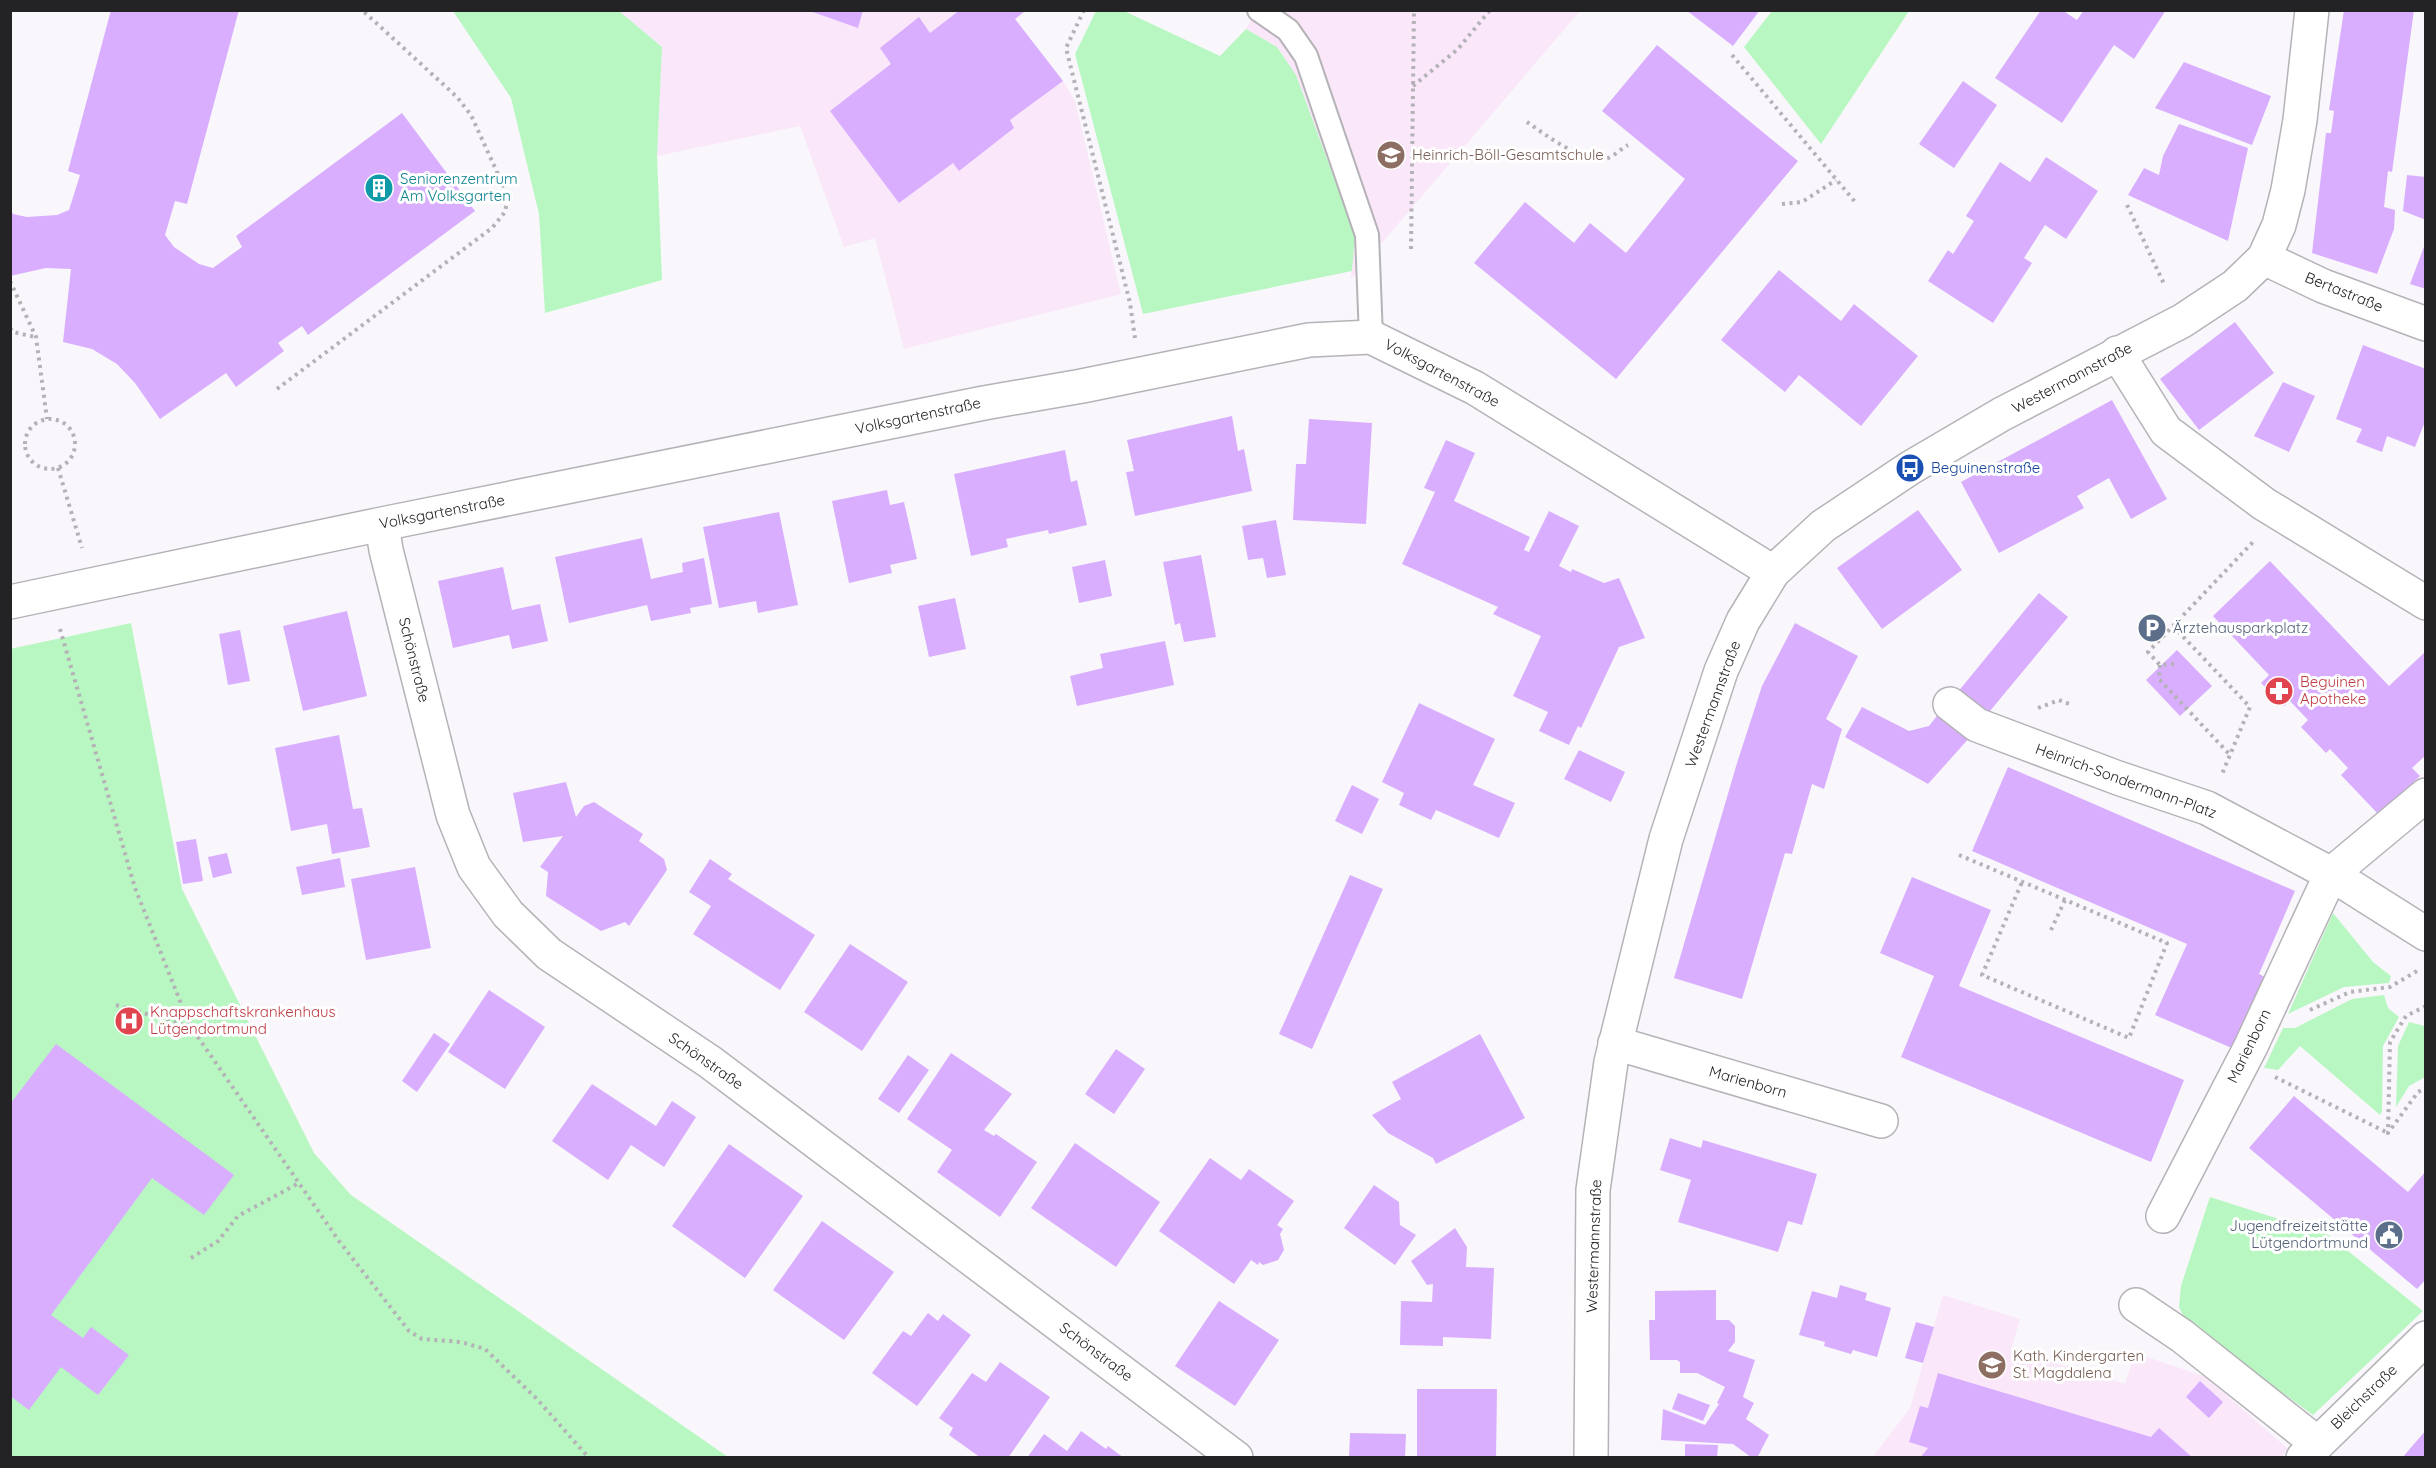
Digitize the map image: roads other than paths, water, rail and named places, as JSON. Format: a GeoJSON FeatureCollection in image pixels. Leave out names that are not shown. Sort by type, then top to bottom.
{"type":"FeatureCollection","features":[{"type":"Feature","properties":{"kind":"street","name":"Westermannstraße"},"geometry":{"type":"LineString","coordinates":[[1591,1458],[1593,1190],[1611,1062],[1666,839],[1721,671],[1743,621],[1773,572],[1823,526],[1910,468],[2002,414],[2182,321],[2235,286],[2264,258],[2279,225],[2288,190],[2300,120],[2313,10]]}},
{"type":"Feature","properties":{"kind":"street","name":"Bertastraße"},"geometry":{"type":"LineString","coordinates":[[2264,258],[2323,286],[2426,324]]}},
{"type":"Feature","properties":{"kind":"street","name":"Volksgartenstraße"},"geometry":{"type":"LineString","coordinates":[[10,602],[382,524],[984,403],[1309,340],[1352,336],[1371,337],[1474,388],[1773,572]]}},
{"type":"Feature","properties":{"kind":"street"},"geometry":{"type":"LineString","coordinates":[[2117,353],[2166,431],[2280,514],[2426,603]]}},
{"type":"Feature","properties":{"kind":"street","name":"Schönstraße"},"geometry":{"type":"LineString","coordinates":[[382,524],[386,550],[453,814],[474,867],[508,914],[549,954],[710,1062],[1236,1458]]}},
{"type":"Feature","properties":{"kind":"street","name":"Heinrich-Sondermann-Platz"},"geometry":{"type":"LineString","coordinates":[[1950,704],[1977,725],[2118,778],[2207,808],[2331,874],[2426,934]]}},
{"type":"Feature","properties":{"kind":"street"},"geometry":{"type":"LineString","coordinates":[[2331,874],[2426,795]]}},
{"type":"Feature","properties":{"kind":"street","name":"Marienborn"},"geometry":{"type":"LineString","coordinates":[[2163,1216],[2262,1022],[2331,874]]}},
{"type":"Feature","properties":{"kind":"street","name":"Marienborn"},"geometry":{"type":"LineString","coordinates":[[1615,1043],[1881,1121]]}},
{"type":"Feature","properties":{"kind":"street"},"geometry":{"type":"LineString","coordinates":[[2136,1305],[2182,1336],[2310,1450]]}},
{"type":"Feature","properties":{"kind":"street","name":"Bleichstraße"},"geometry":{"type":"LineString","coordinates":[[2310,1450],[2426,1338]]}},
{"type":"Feature","properties":{"kind":"lane"},"geometry":{"type":"LineString","coordinates":[[1259,10],[1288,30],[1306,56],[1367,235],[1371,337]]}},
{"type":"Feature","properties":{"kind":"place","name":"Heinrich-Böll-Gesamtschule"},"geometry":{"type":"Point","coordinates":[1391,155]}},
{"type":"Feature","properties":{"kind":"place","name":"Seniorenzentrum Am Volksgarten"},"geometry":{"type":"Point","coordinates":[379,188]}},
{"type":"Feature","properties":{"kind":"place","name":"Beguinenstraße"},"geometry":{"type":"Point","coordinates":[1910,468]}},
{"type":"Feature","properties":{"kind":"place","name":"Ärztehausparkplatz"},"geometry":{"type":"Point","coordinates":[2152,628]}},
{"type":"Feature","properties":{"kind":"place","name":"Beguinen Apotheke"},"geometry":{"type":"Point","coordinates":[2279,691]}},
{"type":"Feature","properties":{"kind":"place","name":"Knappschaftskrankenhaus Lütgendortmund"},"geometry":{"type":"Point","coordinates":[129,1021]}},
{"type":"Feature","properties":{"kind":"place","name":"Jugendfreizeitstätte Lütgendortmund"},"geometry":{"type":"Point","coordinates":[2389,1235]}},
{"type":"Feature","properties":{"kind":"place","name":"Kath. Kindergarten St. Magdalena"},"geometry":{"type":"Point","coordinates":[1992,1365]}}]}
